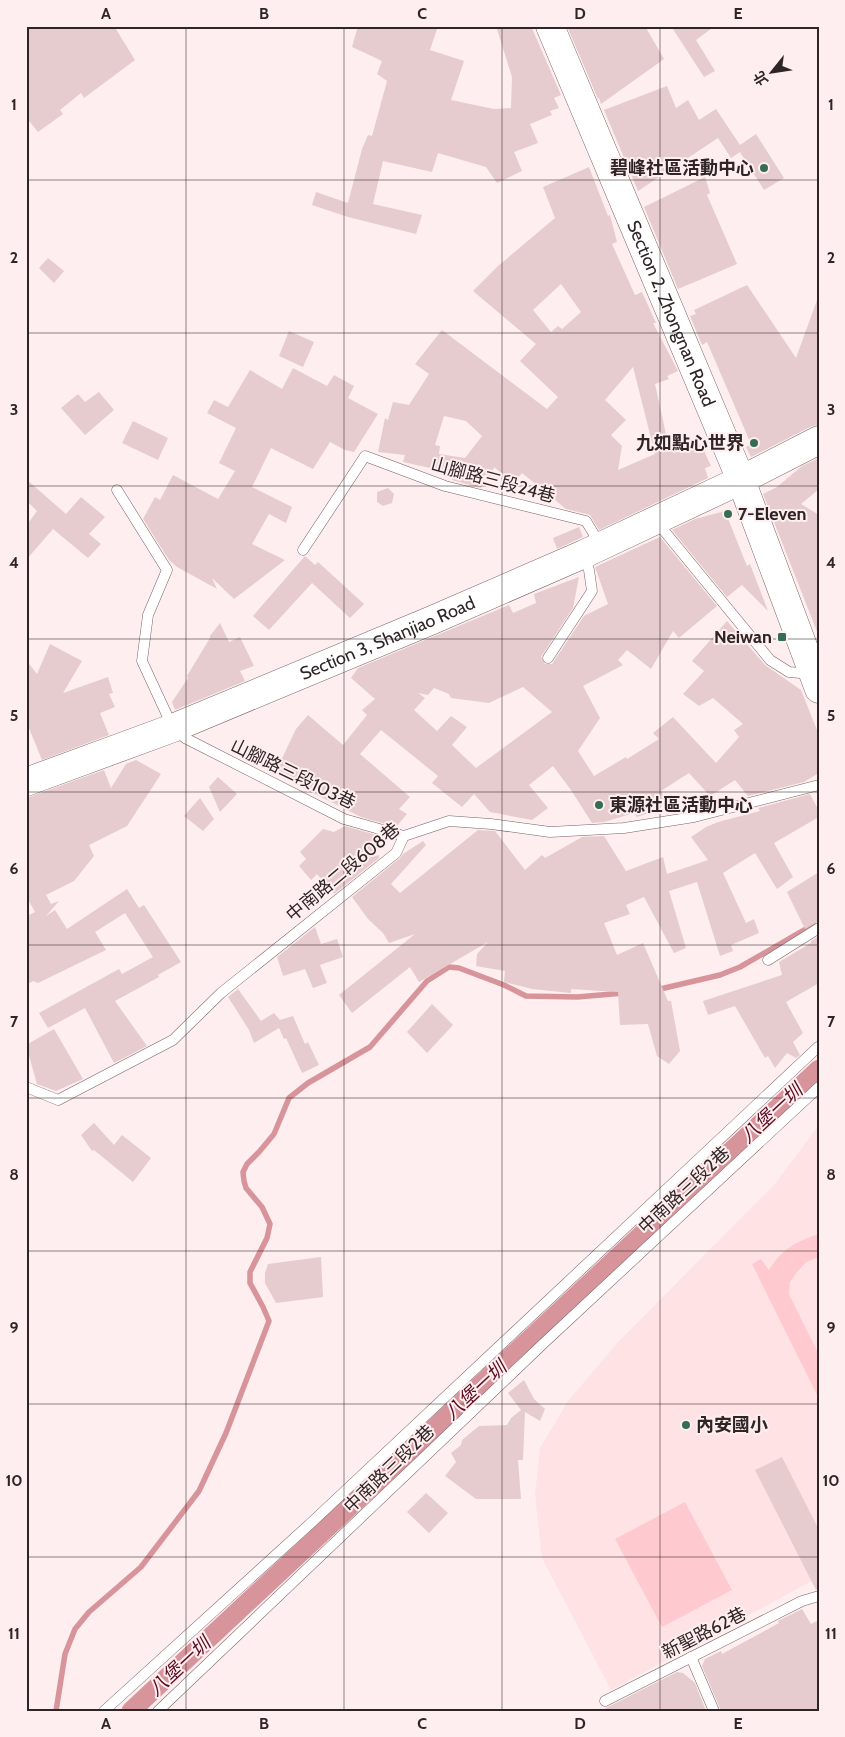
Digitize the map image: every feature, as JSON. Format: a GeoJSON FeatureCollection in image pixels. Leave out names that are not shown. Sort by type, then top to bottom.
{"type":"FeatureCollection","features":[{"type":"Feature","properties":{"kind":"main road","name":"Section 2, Zhongnan Road"},"geometry":{"type":"LineString","coordinates":[[550,26],[741,480],[816,682]]}},
{"type":"Feature","properties":{"kind":"main road","name":"Section 3, Shanjiao Road"},"geometry":{"type":"LineString","coordinates":[[26,782],[173,728],[430,621],[592,550],[741,480],[819,440]]}},
{"type":"Feature","properties":{"kind":"lane","name":"山腳路三段24巷"},"geometry":{"type":"LineString","coordinates":[[304,550],[365,456],[444,486],[586,522],[592,550],[589,570],[592,591],[548,658]]}},
{"type":"Feature","properties":{"kind":"lane"},"geometry":{"type":"LineString","coordinates":[[117,490],[167,570],[148,615],[142,660],[173,728]]}},
{"type":"Feature","properties":{"kind":"lane"},"geometry":{"type":"LineString","coordinates":[[655,520],[770,660],[789,672],[816,682]]}},
{"type":"Feature","properties":{"kind":"lane","name":"山腳路三段103巷"},"geometry":{"type":"LineString","coordinates":[[173,728],[186,738],[344,819],[404,836]]}},
{"type":"Feature","properties":{"kind":"lane","name":"中南路二段608巷"},"geometry":{"type":"LineString","coordinates":[[26,1087],[58,1100],[173,1040],[221,994],[396,852],[404,836],[449,821],[491,824],[550,832],[624,828],[694,817],[819,785]]}},
{"type":"Feature","properties":{"kind":"lane"},"geometry":{"type":"LineString","coordinates":[[768,960],[819,928]]}},
{"type":"Feature","properties":{"kind":"lane"},"geometry":{"type":"LineString","coordinates":[[104,1711],[312,1522],[818,1047]]}},
{"type":"Feature","properties":{"kind":"lane","name":"中南路三段2巷"},"geometry":{"type":"LineString","coordinates":[[158,1711],[545,1342],[819,1087]]}},
{"type":"Feature","properties":{"kind":"lane","name":"新聖路62巷"},"geometry":{"type":"LineString","coordinates":[[605,1701],[802,1601],[819,1596]]}},
{"type":"Feature","properties":{"kind":"lane"},"geometry":{"type":"LineString","coordinates":[[691,1657],[714,1711]]}},
{"type":"Feature","properties":{"kind":"shaded area","name":"內安國小"},"geometry":{"type":"Polygon","coordinates":[[[819,1125],[819,1577],[611,1690],[542,1558],[535,1495],[540,1448],[568,1401],[619,1341],[774,1185],[819,1125]]]}},
{"type":"Feature","properties":{"kind":"shaded area"},"geometry":{"type":"Polygon","coordinates":[[[819,1234],[819,1257],[806,1262],[797,1272],[790,1282],[789,1294],[819,1355],[819,1399],[752,1264],[761,1259],[769,1270],[784,1251],[803,1240],[819,1234]]]}},
{"type":"Feature","properties":{"kind":"shaded area"},"geometry":{"type":"Polygon","coordinates":[[[685,1502],[732,1590],[662,1627],[615,1539],[685,1502]]]}},
{"type":"Feature","properties":{"kind":"building"},"geometry":{"type":"Polygon","coordinates":[[[26,26],[114,26],[135,60],[84,98],[81,93],[60,110],[63,114],[38,132],[26,117],[26,26]]]}},
{"type":"Feature","properties":{"kind":"building"},"geometry":{"type":"Polygon","coordinates":[[[358,26],[438,26],[430,50],[464,61],[451,100],[494,109],[511,108],[512,77],[496,26],[531,26],[561,95],[554,98],[559,108],[550,111],[552,115],[530,124],[538,143],[514,152],[522,171],[497,183],[486,167],[438,153],[432,172],[383,161],[373,204],[422,215],[416,234],[348,217],[312,205],[316,192],[348,203],[362,149],[368,135],[372,136],[387,81],[377,74],[382,61],[352,47],[358,26]]]}},
{"type":"Feature","properties":{"kind":"building"},"geometry":{"type":"Polygon","coordinates":[[[567,26],[645,26],[664,59],[601,104],[567,26]]]}},
{"type":"Feature","properties":{"kind":"building"},"geometry":{"type":"Polygon","coordinates":[[[671,26],[715,26],[696,40],[715,71],[704,77],[671,26]]]}},
{"type":"Feature","properties":{"kind":"building"},"geometry":{"type":"Polygon","coordinates":[[[667,86],[676,108],[688,100],[699,120],[716,109],[740,145],[756,134],[784,178],[764,190],[740,152],[731,158],[718,138],[638,191],[604,110],[667,86]]]}},
{"type":"Feature","properties":{"kind":"building"},"geometry":{"type":"Polygon","coordinates":[[[589,167],[608,216],[610,215],[617,242],[612,244],[635,295],[642,292],[656,323],[653,323],[678,371],[667,376],[669,379],[655,384],[669,448],[691,438],[695,446],[701,444],[711,466],[705,468],[708,478],[599,530],[590,515],[566,509],[522,473],[513,483],[494,467],[491,477],[484,475],[481,488],[452,480],[453,473],[403,462],[405,455],[378,452],[385,418],[388,420],[393,402],[409,405],[429,374],[415,364],[442,330],[547,409],[558,397],[520,361],[536,344],[473,291],[498,266],[555,218],[543,187],[589,167]],[[561,284],[533,310],[551,332],[558,326],[562,329],[581,312],[561,284]],[[633,367],[605,400],[626,420],[611,435],[622,446],[618,470],[655,454],[633,367]],[[444,416],[435,445],[440,446],[439,454],[465,458],[482,436],[466,421],[444,416]]]}},
{"type":"Feature","properties":{"kind":"building"},"geometry":{"type":"Polygon","coordinates":[[[705,177],[710,193],[707,195],[737,264],[678,289],[644,207],[705,177]]]}},
{"type":"Feature","properties":{"kind":"building"},"geometry":{"type":"Polygon","coordinates":[[[48,258],[64,271],[54,283],[39,268],[48,258]]]}},
{"type":"Feature","properties":{"kind":"building"},"geometry":{"type":"Polygon","coordinates":[[[747,285],[796,358],[817,300],[819,301],[819,425],[812,426],[751,457],[746,447],[751,444],[707,342],[702,345],[690,316],[696,314],[694,310],[747,285]]]}},
{"type":"Feature","properties":{"kind":"building"},"geometry":{"type":"Polygon","coordinates":[[[289,331],[314,342],[303,367],[279,356],[289,331]]]}},
{"type":"Feature","properties":{"kind":"building"},"geometry":{"type":"Polygon","coordinates":[[[293,368],[327,386],[334,375],[354,386],[348,398],[378,414],[354,452],[345,450],[330,442],[313,469],[271,448],[252,487],[292,507],[286,523],[269,514],[252,544],[285,560],[234,599],[212,578],[217,589],[177,567],[169,560],[143,519],[155,497],[160,500],[173,475],[218,499],[235,471],[219,463],[236,428],[207,413],[214,400],[228,407],[250,370],[282,389],[293,368]]]}},
{"type":"Feature","properties":{"kind":"building"},"geometry":{"type":"Polygon","coordinates":[[[99,392],[114,410],[85,435],[61,408],[78,394],[85,402],[99,392]]]}},
{"type":"Feature","properties":{"kind":"building"},"geometry":{"type":"Polygon","coordinates":[[[133,421],[168,438],[158,460],[122,443],[133,421]]]}},
{"type":"Feature","properties":{"kind":"building"},"geometry":{"type":"Polygon","coordinates":[[[819,458],[819,489],[801,504],[819,515],[818,634],[763,494],[777,487],[802,466],[819,458]]]}},
{"type":"Feature","properties":{"kind":"building"},"geometry":{"type":"Polygon","coordinates":[[[26,479],[66,514],[81,497],[105,517],[89,534],[101,544],[88,558],[53,529],[26,560],[26,526],[37,511],[26,500],[26,479]]]}},
{"type":"Feature","properties":{"kind":"building"},"geometry":{"type":"Polygon","coordinates":[[[388,488],[394,494],[392,503],[383,506],[377,502],[377,492],[388,488]]]}},
{"type":"Feature","properties":{"kind":"building"},"geometry":{"type":"Polygon","coordinates":[[[725,511],[747,566],[750,564],[768,611],[742,585],[727,597],[672,530],[695,519],[725,511]]]}},
{"type":"Feature","properties":{"kind":"building"},"geometry":{"type":"Polygon","coordinates":[[[579,527],[583,537],[557,549],[553,538],[579,527]]]}},
{"type":"Feature","properties":{"kind":"building"},"geometry":{"type":"Polygon","coordinates":[[[660,537],[717,606],[679,638],[673,631],[651,669],[627,650],[618,660],[623,665],[583,686],[600,718],[578,751],[594,776],[626,757],[627,759],[659,739],[653,733],[673,717],[716,763],[739,737],[734,730],[743,724],[713,698],[699,706],[683,694],[704,671],[692,661],[727,621],[765,665],[801,690],[819,735],[819,773],[804,782],[748,796],[735,780],[710,796],[689,773],[661,791],[667,801],[652,812],[637,817],[634,813],[604,822],[592,823],[553,766],[529,785],[548,808],[532,820],[490,812],[474,794],[462,807],[432,783],[438,776],[381,730],[360,754],[410,797],[399,809],[407,814],[396,827],[361,817],[293,783],[293,781],[276,771],[296,729],[308,715],[343,745],[367,715],[362,710],[375,699],[351,678],[358,668],[509,605],[513,613],[536,603],[534,594],[579,577],[573,608],[541,657],[545,664],[552,664],[584,616],[608,604],[595,567],[660,537]],[[523,687],[489,703],[451,698],[449,694],[434,688],[428,695],[418,693],[425,698],[414,710],[437,731],[451,716],[467,727],[452,745],[476,768],[552,712],[523,687]]]}},
{"type":"Feature","properties":{"kind":"building"},"geometry":{"type":"Polygon","coordinates":[[[305,556],[315,565],[318,562],[364,604],[350,618],[312,583],[269,630],[253,616],[305,556]]]}},
{"type":"Feature","properties":{"kind":"building"},"geometry":{"type":"Polygon","coordinates":[[[220,623],[229,642],[240,637],[254,666],[240,671],[245,681],[175,710],[172,702],[188,678],[187,676],[210,636],[220,623]]]}},
{"type":"Feature","properties":{"kind":"building"},"geometry":{"type":"Polygon","coordinates":[[[50,644],[82,661],[63,693],[108,677],[113,693],[109,694],[115,707],[100,713],[109,735],[42,760],[26,721],[26,660],[37,674],[50,644]]]}},
{"type":"Feature","properties":{"kind":"building"},"geometry":{"type":"Polygon","coordinates":[[[136,760],[161,774],[127,826],[89,845],[94,856],[74,881],[46,895],[51,904],[59,901],[46,916],[55,910],[67,929],[127,889],[139,908],[144,905],[181,962],[158,975],[159,977],[115,1001],[147,1046],[114,1063],[85,1008],[48,1028],[39,1013],[119,969],[122,974],[153,957],[125,913],[95,932],[106,950],[38,983],[33,981],[26,985],[26,912],[29,915],[35,912],[26,896],[26,798],[104,770],[111,788],[126,764],[136,760]]]}},
{"type":"Feature","properties":{"kind":"building"},"geometry":{"type":"Polygon","coordinates":[[[218,777],[237,794],[220,812],[209,787],[218,777]]]}},
{"type":"Feature","properties":{"kind":"building"},"geometry":{"type":"Polygon","coordinates":[[[810,794],[819,811],[819,817],[774,843],[793,877],[777,889],[755,853],[723,873],[746,923],[754,919],[759,933],[731,945],[733,951],[720,956],[697,882],[669,891],[686,948],[674,953],[644,897],[626,905],[630,914],[604,923],[617,955],[643,943],[668,1001],[671,1001],[680,1051],[669,1064],[657,1056],[648,1024],[620,1025],[618,992],[571,989],[571,993],[532,989],[504,982],[505,971],[476,966],[477,954],[488,942],[419,982],[410,967],[352,1013],[339,995],[415,934],[389,943],[383,933],[368,919],[352,897],[403,854],[423,841],[426,845],[391,884],[400,893],[478,830],[495,831],[525,870],[542,855],[545,858],[582,837],[604,836],[626,871],[663,857],[667,874],[708,860],[691,837],[706,827],[760,811],[758,808],[810,794]]]}},
{"type":"Feature","properties":{"kind":"building"},"geometry":{"type":"Polygon","coordinates":[[[200,798],[214,819],[203,831],[184,816],[200,798]]]}},
{"type":"Feature","properties":{"kind":"building"},"geometry":{"type":"Polygon","coordinates":[[[345,826],[380,836],[380,845],[368,858],[379,855],[379,858],[334,894],[317,874],[311,880],[299,866],[306,859],[300,852],[323,829],[334,832],[345,826]]]}},
{"type":"Feature","properties":{"kind":"building"},"geometry":{"type":"Polygon","coordinates":[[[819,872],[819,921],[805,929],[787,892],[819,872]]]}},
{"type":"Feature","properties":{"kind":"building"},"geometry":{"type":"Polygon","coordinates":[[[315,927],[321,944],[337,939],[343,957],[320,965],[327,983],[313,988],[305,969],[283,976],[277,957],[315,927]]]}},
{"type":"Feature","properties":{"kind":"building"},"geometry":{"type":"Polygon","coordinates":[[[819,936],[819,983],[786,1002],[803,1033],[793,1042],[800,1055],[796,1058],[787,1053],[775,1068],[768,1056],[765,1058],[735,1006],[708,1015],[703,1001],[782,975],[779,962],[811,943],[811,941],[819,936]]]}},
{"type":"Feature","properties":{"kind":"building"},"geometry":{"type":"Polygon","coordinates":[[[238,989],[261,1021],[274,1013],[280,1020],[293,1016],[305,1044],[308,1042],[319,1065],[302,1073],[286,1038],[284,1039],[279,1028],[254,1043],[249,1030],[228,997],[238,989]]]}},
{"type":"Feature","properties":{"kind":"building"},"geometry":{"type":"Polygon","coordinates":[[[432,1004],[453,1025],[427,1053],[407,1032],[432,1004]]]}},
{"type":"Feature","properties":{"kind":"building"},"geometry":{"type":"Polygon","coordinates":[[[54,1029],[83,1079],[56,1091],[37,1084],[26,1045],[54,1029]]]}},
{"type":"Feature","properties":{"kind":"building"},"geometry":{"type":"Polygon","coordinates":[[[94,1123],[114,1145],[122,1135],[151,1158],[133,1182],[94,1150],[92,1151],[81,1135],[94,1123]]]}},
{"type":"Feature","properties":{"kind":"building"},"geometry":{"type":"Polygon","coordinates":[[[321,1257],[323,1297],[276,1303],[265,1283],[265,1273],[268,1264],[321,1257]]]}},
{"type":"Feature","properties":{"kind":"building"},"geometry":{"type":"Polygon","coordinates":[[[524,1380],[534,1399],[545,1409],[540,1421],[525,1412],[523,1460],[518,1460],[521,1499],[476,1499],[445,1476],[456,1462],[451,1453],[461,1445],[462,1440],[479,1426],[507,1425],[511,1418],[521,1410],[508,1393],[524,1380]]]}},
{"type":"Feature","properties":{"kind":"building"},"geometry":{"type":"Polygon","coordinates":[[[782,1457],[819,1530],[819,1589],[816,1590],[755,1470],[782,1457]]]}},
{"type":"Feature","properties":{"kind":"building"},"geometry":{"type":"Polygon","coordinates":[[[426,1493],[448,1513],[429,1533],[407,1512],[426,1493]]]}},
{"type":"Feature","properties":{"kind":"building"},"geometry":{"type":"Polygon","coordinates":[[[802,1609],[811,1624],[819,1620],[819,1711],[721,1711],[702,1666],[705,1659],[721,1651],[722,1654],[802,1609]]]}},
{"type":"Feature","properties":{"kind":"building"},"geometry":{"type":"Polygon","coordinates":[[[677,1672],[683,1673],[695,1683],[706,1711],[600,1711],[677,1672]]]}},
{"type":"Feature","properties":{"kind":"waterway"},"geometry":{"type":"LineString","coordinates":[[656,990],[720,975],[740,967],[806,929],[813,923]]}},
{"type":"Feature","properties":{"kind":"waterway"},"geometry":{"type":"LineString","coordinates":[[56,1711],[65,1654],[75,1629],[89,1612],[141,1567],[199,1491],[226,1433],[269,1321],[250,1283],[250,1272],[267,1238],[270,1224],[262,1207],[246,1188],[243,1172],[247,1164],[274,1134],[289,1098],[308,1083],[370,1047],[427,981],[449,967],[459,968],[504,985],[526,996],[577,997],[624,993]]}},
{"type":"Feature","properties":{"kind":"waterway","name":"八堡一圳"},"geometry":{"type":"LineString","coordinates":[[131,1711],[819,1069]]}},
{"type":"Feature","properties":{"kind":"place","name":"碧峰社區活動中心"},"geometry":{"type":"Point","coordinates":[764,168]}},
{"type":"Feature","properties":{"kind":"place","name":"九如點心世界"},"geometry":{"type":"Point","coordinates":[754,443]}},
{"type":"Feature","properties":{"kind":"place","name":"7-Eleven"},"geometry":{"type":"Point","coordinates":[728,514]}},
{"type":"Feature","properties":{"kind":"place","name":"Neiwan"},"geometry":{"type":"Point","coordinates":[782,637]}},
{"type":"Feature","properties":{"kind":"place","name":"東源社區活動中心"},"geometry":{"type":"Point","coordinates":[599,805]}},
{"type":"Feature","properties":{"kind":"place","name":"內安國小"},"geometry":{"type":"Point","coordinates":[686,1425]}}]}
